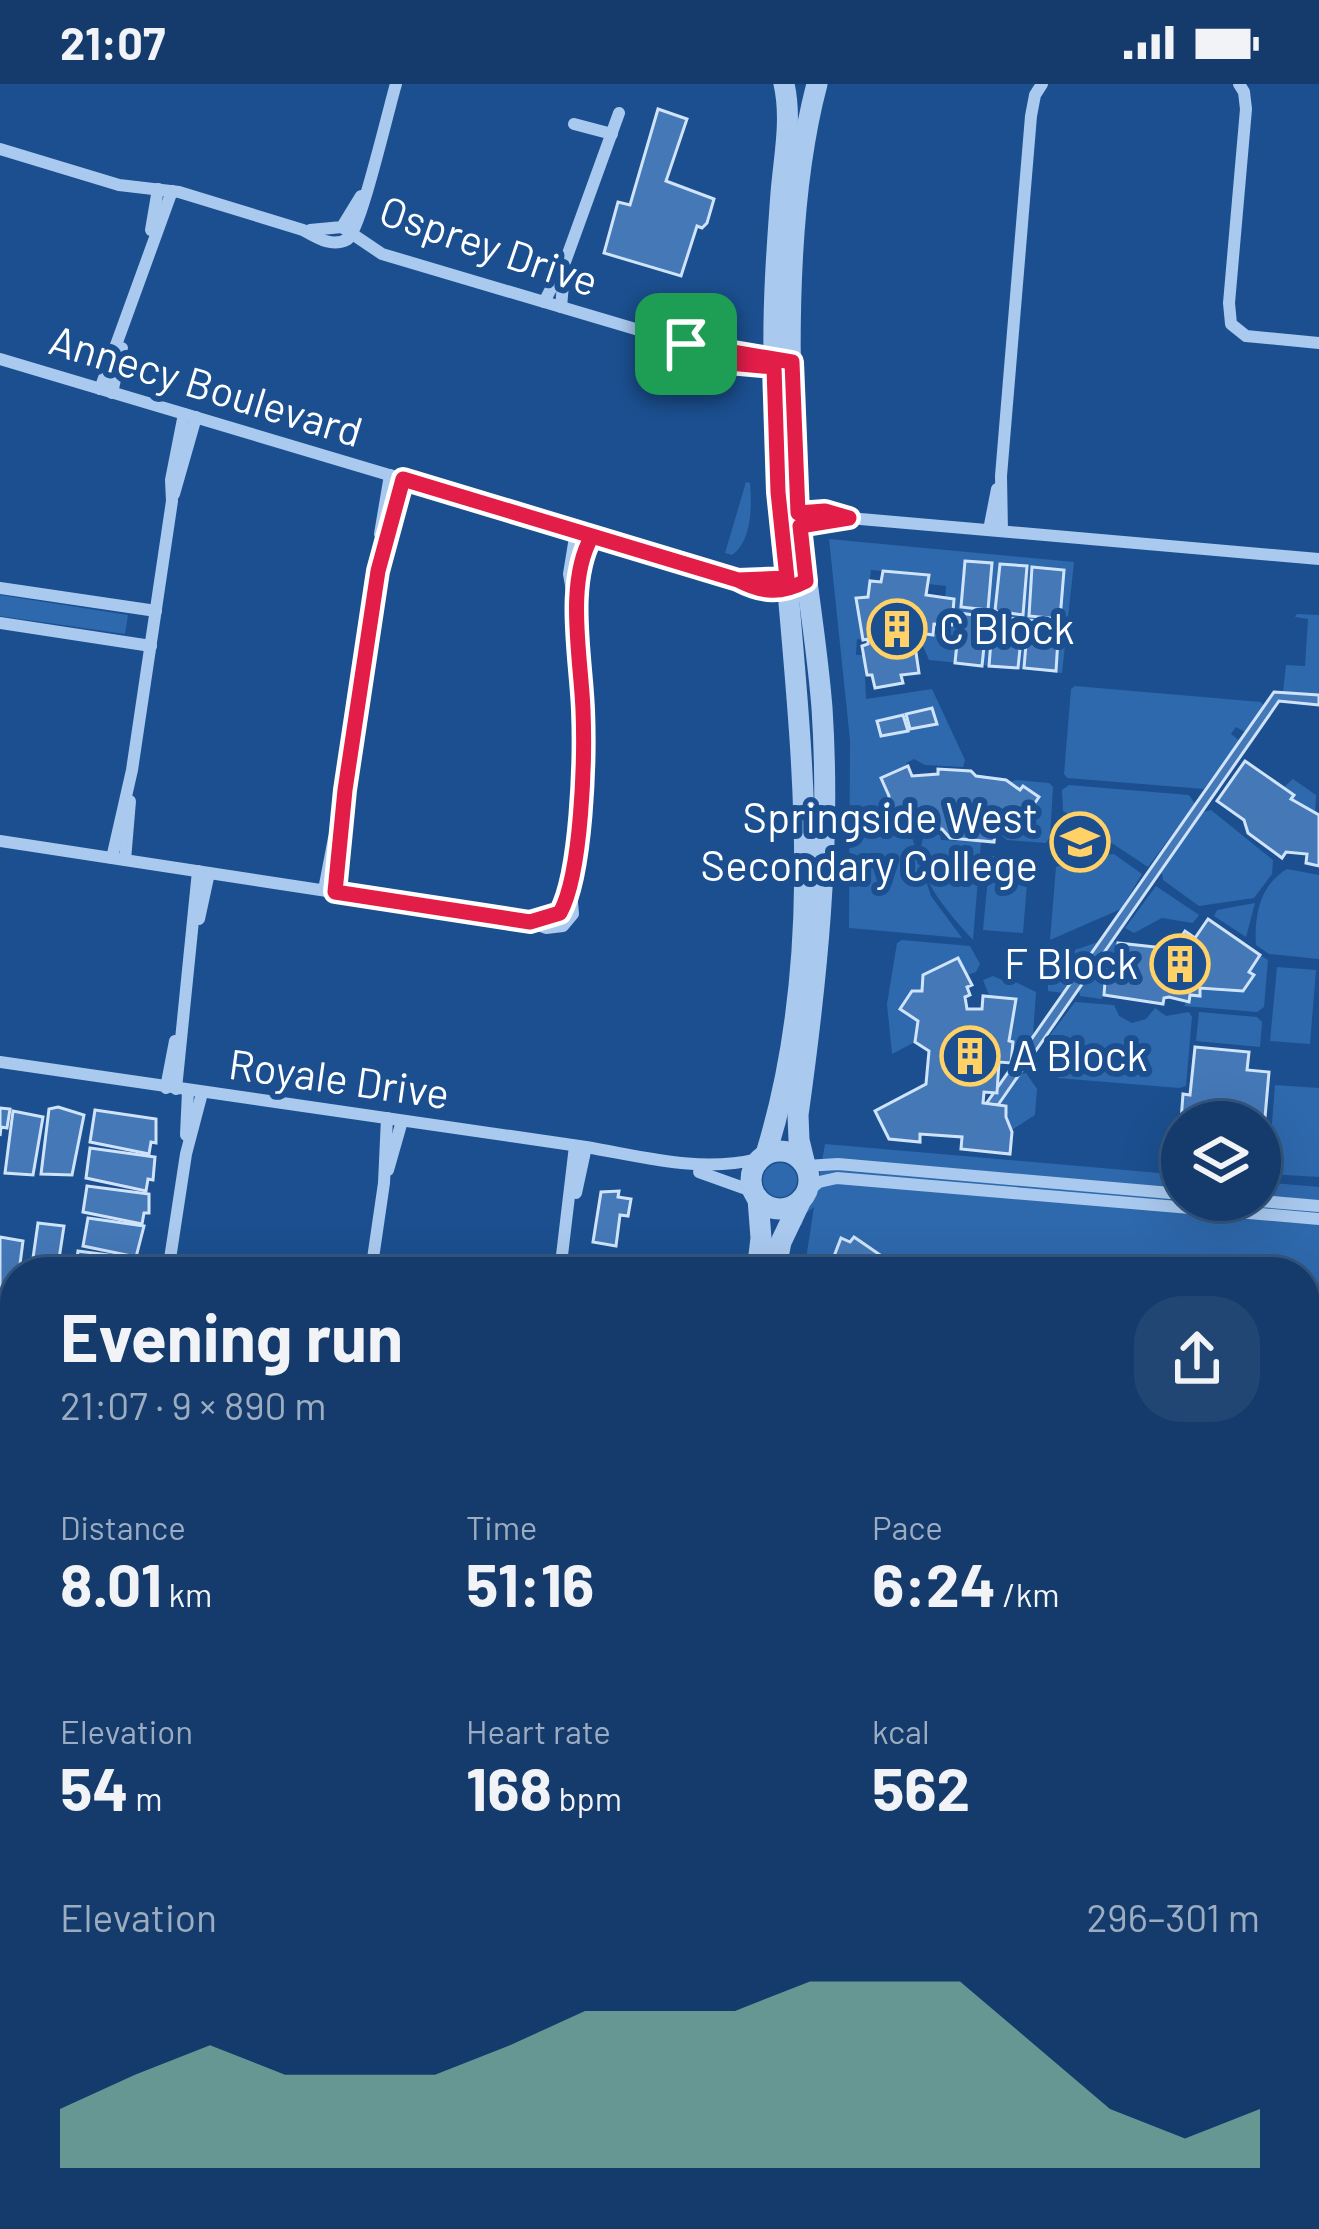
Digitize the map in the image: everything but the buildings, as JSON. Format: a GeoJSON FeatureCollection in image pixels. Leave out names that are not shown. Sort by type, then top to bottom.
{"type":"FeatureCollection","features":[{"type":"Feature","properties":{"kind":"street"},"geometry":{"type":"LineString","coordinates":[[0,149],[303,230],[347,231],[366,187],[396,84]]}},
{"type":"Feature","properties":{"kind":"street"},"geometry":{"type":"LineString","coordinates":[[778,1257],[804,1196],[798,1115],[818,970],[826,804],[822,711],[778,492],[787,130],[784,84]]}},
{"type":"Feature","properties":{"kind":"street"},"geometry":{"type":"LineString","coordinates":[[760,1257],[751,1174],[762,1157],[784,1094],[804,893],[803,748],[794,583],[799,519],[780,362],[817,84]]}},
{"type":"Feature","properties":{"kind":"street"},"geometry":{"type":"LineString","coordinates":[[996,531],[1031,116],[1042,84]]}},
{"type":"Feature","properties":{"kind":"street"},"geometry":{"type":"LineString","coordinates":[[1239,84],[1246,109],[1231,324],[1246,336],[1319,343]]}},
{"type":"Feature","properties":{"kind":"street"},"geometry":{"type":"LineString","coordinates":[[544,302],[566,262],[619,113]]}},
{"type":"Feature","properties":{"kind":"street"},"geometry":{"type":"LineString","coordinates":[[574,124],[612,134]]}},
{"type":"Feature","properties":{"kind":"street"},"geometry":{"type":"LineString","coordinates":[[106,391],[165,190]]}},
{"type":"Feature","properties":{"kind":"street","name":"Osprey Drive"},"geometry":{"type":"LineString","coordinates":[[347,231],[382,254],[686,344],[729,363],[780,362]]}},
{"type":"Feature","properties":{"kind":"street"},"geometry":{"type":"LineString","coordinates":[[561,307],[566,262]]}},
{"type":"Feature","properties":{"kind":"street","name":"Annecy Boulevard"},"geometry":{"type":"LineString","coordinates":[[0,359],[763,590],[794,583]]}},
{"type":"Feature","properties":{"kind":"street"},"geometry":{"type":"LineString","coordinates":[[118,859],[172,501],[171,481],[190,416]]}},
{"type":"Feature","properties":{"kind":"street"},"geometry":{"type":"LineString","coordinates":[[329,891],[378,571],[381,515],[396,477]]}},
{"type":"Feature","properties":{"kind":"street"},"geometry":{"type":"LineString","coordinates":[[799,519],[825,511],[849,518],[1319,559]]}},
{"type":"Feature","properties":{"kind":"street"},"geometry":{"type":"LineString","coordinates":[[576,531],[569,574],[577,619]]}},
{"type":"Feature","properties":{"kind":"street"},"geometry":{"type":"LineString","coordinates":[[0,841],[530,922],[565,917],[583,742],[577,619],[580,561],[592,536]]}},
{"type":"Feature","properties":{"kind":"street"},"geometry":{"type":"LineString","coordinates":[[0,588],[156,611]]}},
{"type":"Feature","properties":{"kind":"street"},"geometry":{"type":"LineString","coordinates":[[0,623],[151,646]]}},
{"type":"Feature","properties":{"kind":"street"},"geometry":{"type":"LineString","coordinates":[[170,1257],[186,1154],[182,1017],[203,872]]}},
{"type":"Feature","properties":{"kind":"street","name":"Royale Drive"},"geometry":{"type":"LineString","coordinates":[[0,1062],[669,1163]]}},
{"type":"Feature","properties":{"kind":"street"},"geometry":{"type":"LineString","coordinates":[[373,1257],[395,1119]]}},
{"type":"Feature","properties":{"kind":"street"},"geometry":{"type":"LineString","coordinates":[[562,1257],[581,1147]]}},
{"type":"Feature","properties":{"kind":"street"},"geometry":{"type":"LineString","coordinates":[[669,1163],[728,1166],[783,1150],[805,1166],[1161,1192]]}},
{"type":"Feature","properties":{"kind":"street"},"geometry":{"type":"LineString","coordinates":[[669,1163],[784,1209],[819,1183],[837,1178],[1319,1219]]}},
{"type":"Feature","properties":{"kind":"street"},"geometry":{"type":"LineString","coordinates":[[1281,1203],[1319,1206]]}},
{"type":"Feature","properties":{"kind":"shaded area"},"geometry":{"type":"Polygon","coordinates":[[[746,482],[750,483],[749,522],[744,541],[732,555],[725,553],[746,482]]]}},
{"type":"Feature","properties":{"kind":"shaded area"},"geometry":{"type":"Polygon","coordinates":[[[829,539],[1074,562],[1062,673],[929,660],[922,635],[949,633],[954,600],[945,599],[946,586],[928,584],[928,575],[871,570],[868,597],[856,599],[863,640],[857,639],[856,655],[864,655],[866,699],[932,689],[965,760],[963,767],[925,765],[914,759],[881,779],[889,796],[887,810],[897,812],[899,832],[909,828],[931,896],[962,938],[849,928],[850,740],[829,539]]]}},
{"type":"Feature","properties":{"kind":"shaded area"},"geometry":{"type":"Polygon","coordinates":[[[0,595],[128,615],[125,634],[0,616],[0,595]]]}},
{"type":"Feature","properties":{"kind":"shaded area"},"geometry":{"type":"Polygon","coordinates":[[[1319,615],[1319,695],[1283,692],[1286,665],[1305,666],[1308,619],[1295,617],[1319,615]]]}},
{"type":"Feature","properties":{"kind":"shaded area"},"geometry":{"type":"Polygon","coordinates":[[[1071,689],[1261,702],[1264,706],[1245,732],[1236,727],[1231,734],[1240,741],[1204,789],[1067,778],[1071,689]]]}},
{"type":"Feature","properties":{"kind":"shaded area"},"geometry":{"type":"Polygon","coordinates":[[[1293,779],[1316,795],[1315,814],[1283,788],[1293,779]]]}},
{"type":"Feature","properties":{"kind":"shaded area"},"geometry":{"type":"Polygon","coordinates":[[[1009,782],[1053,787],[1046,843],[1002,836],[1003,830],[1020,831],[1039,797],[1009,782]]]}},
{"type":"Feature","properties":{"kind":"shaded area"},"geometry":{"type":"Polygon","coordinates":[[[1069,785],[1189,795],[1195,804],[1148,867],[1063,811],[1062,790],[1069,785]]]}},
{"type":"Feature","properties":{"kind":"shaded area"},"geometry":{"type":"Polygon","coordinates":[[[1211,810],[1273,860],[1272,874],[1254,898],[1199,906],[1163,880],[1162,872],[1203,812],[1211,810]]]}},
{"type":"Feature","properties":{"kind":"shaded area"},"geometry":{"type":"Polygon","coordinates":[[[925,834],[940,835],[941,840],[981,842],[973,940],[926,877],[921,848],[925,834]]]}},
{"type":"Feature","properties":{"kind":"shaded area"},"geometry":{"type":"Polygon","coordinates":[[[1114,854],[1142,874],[1121,909],[1050,940],[1056,867],[1083,857],[1114,854]]]}},
{"type":"Feature","properties":{"kind":"shaded area"},"geometry":{"type":"Polygon","coordinates":[[[990,856],[1029,859],[1023,933],[983,930],[990,856]]]}},
{"type":"Feature","properties":{"kind":"shaded area"},"geometry":{"type":"Polygon","coordinates":[[[1287,869],[1319,875],[1319,959],[1269,954],[1256,945],[1261,902],[1270,883],[1287,869]]]}},
{"type":"Feature","properties":{"kind":"shaded area"},"geometry":{"type":"Polygon","coordinates":[[[1156,886],[1199,915],[1193,923],[1162,918],[1134,933],[1125,928],[1156,886]]]}},
{"type":"Feature","properties":{"kind":"shaded area"},"geometry":{"type":"Polygon","coordinates":[[[1255,903],[1246,937],[1214,916],[1217,910],[1255,903]]]}},
{"type":"Feature","properties":{"kind":"shaded area"},"geometry":{"type":"Polygon","coordinates":[[[1098,942],[1063,993],[1048,991],[1048,959],[1098,942]]]}},
{"type":"Feature","properties":{"kind":"shaded area"},"geometry":{"type":"Polygon","coordinates":[[[1113,942],[1118,943],[1117,956],[1106,955],[1102,999],[1080,996],[1079,991],[1113,942]]]}},
{"type":"Feature","properties":{"kind":"shaded area"},"geometry":{"type":"Polygon","coordinates":[[[897,943],[970,946],[980,964],[967,975],[958,958],[923,975],[922,991],[912,991],[900,1008],[917,1020],[915,1042],[892,1054],[887,1004],[897,943]]]}},
{"type":"Feature","properties":{"kind":"shaded area"},"geometry":{"type":"Polygon","coordinates":[[[1260,955],[1268,960],[1264,1007],[1257,1012],[1184,1006],[1190,995],[1199,996],[1200,988],[1244,992],[1255,976],[1249,971],[1260,955]]]}},
{"type":"Feature","properties":{"kind":"shaded area"},"geometry":{"type":"Polygon","coordinates":[[[1277,967],[1316,970],[1310,1044],[1270,1041],[1277,967]]]}},
{"type":"Feature","properties":{"kind":"shaded area"},"geometry":{"type":"Polygon","coordinates":[[[993,976],[1036,992],[1033,1035],[1020,1055],[1011,1055],[1009,1041],[1016,999],[989,995],[983,980],[993,976]]]}},
{"type":"Feature","properties":{"kind":"shaded area"},"geometry":{"type":"Polygon","coordinates":[[[1075,1002],[1114,1005],[1119,1016],[1132,1023],[1146,1019],[1155,1008],[1166,1016],[1189,1012],[1186,1086],[1057,1078],[1071,1071],[1071,1066],[1064,1060],[1057,1063],[1050,1035],[1075,1002]]]}},
{"type":"Feature","properties":{"kind":"shaded area"},"geometry":{"type":"Polygon","coordinates":[[[1199,1012],[1257,1017],[1262,1022],[1260,1047],[1196,1041],[1199,1012]]]}},
{"type":"Feature","properties":{"kind":"shaded area"},"geometry":{"type":"Polygon","coordinates":[[[1026,1073],[1037,1089],[1035,1115],[1010,1131],[1006,1106],[999,1105],[1026,1073]]]}},
{"type":"Feature","properties":{"kind":"shaded area"},"geometry":{"type":"Polygon","coordinates":[[[1275,1085],[1319,1088],[1319,1177],[1281,1175],[1281,1101],[1274,1101],[1275,1085]]]}},
{"type":"Feature","properties":{"kind":"shaded area"},"geometry":{"type":"Polygon","coordinates":[[[825,1144],[1161,1173],[1161,1221],[1281,1221],[1281,1184],[1319,1187],[1319,1257],[806,1257],[814,1207],[804,1215],[802,1225],[797,1225],[816,1194],[825,1144]]]}},
{"type":"Feature","properties":{"kind":"shaded area"},"geometry":{"type":"Polygon","coordinates":[[[780,1163],[792,1168],[797,1180],[792,1192],[780,1197],[768,1192],[763,1180],[768,1168],[780,1163]]]}},
{"type":"Feature","properties":{"kind":"place","name":"C Block"},"geometry":{"type":"Point","coordinates":[897,629]}},
{"type":"Feature","properties":{"kind":"place","name":"Springside West Secondary College"},"geometry":{"type":"Point","coordinates":[1080,842]}},
{"type":"Feature","properties":{"kind":"place","name":"F Block"},"geometry":{"type":"Point","coordinates":[1180,964]}},
{"type":"Feature","properties":{"kind":"place","name":"A Block"},"geometry":{"type":"Point","coordinates":[970,1056]}},
{"type":"Feature","properties":{"kind":"route"},"geometry":{"type":"LineString","coordinates":[[686,344],[729,363],[774,367],[778,492],[787,578],[738,580],[592,536],[579,573],[583,742],[571,890],[560,913],[530,922],[335,892],[345,790],[378,571],[403,479],[738,580],[755,589],[771,592],[806,581],[800,526],[849,518],[825,511],[798,513],[792,362],[686,344]]}}]}
